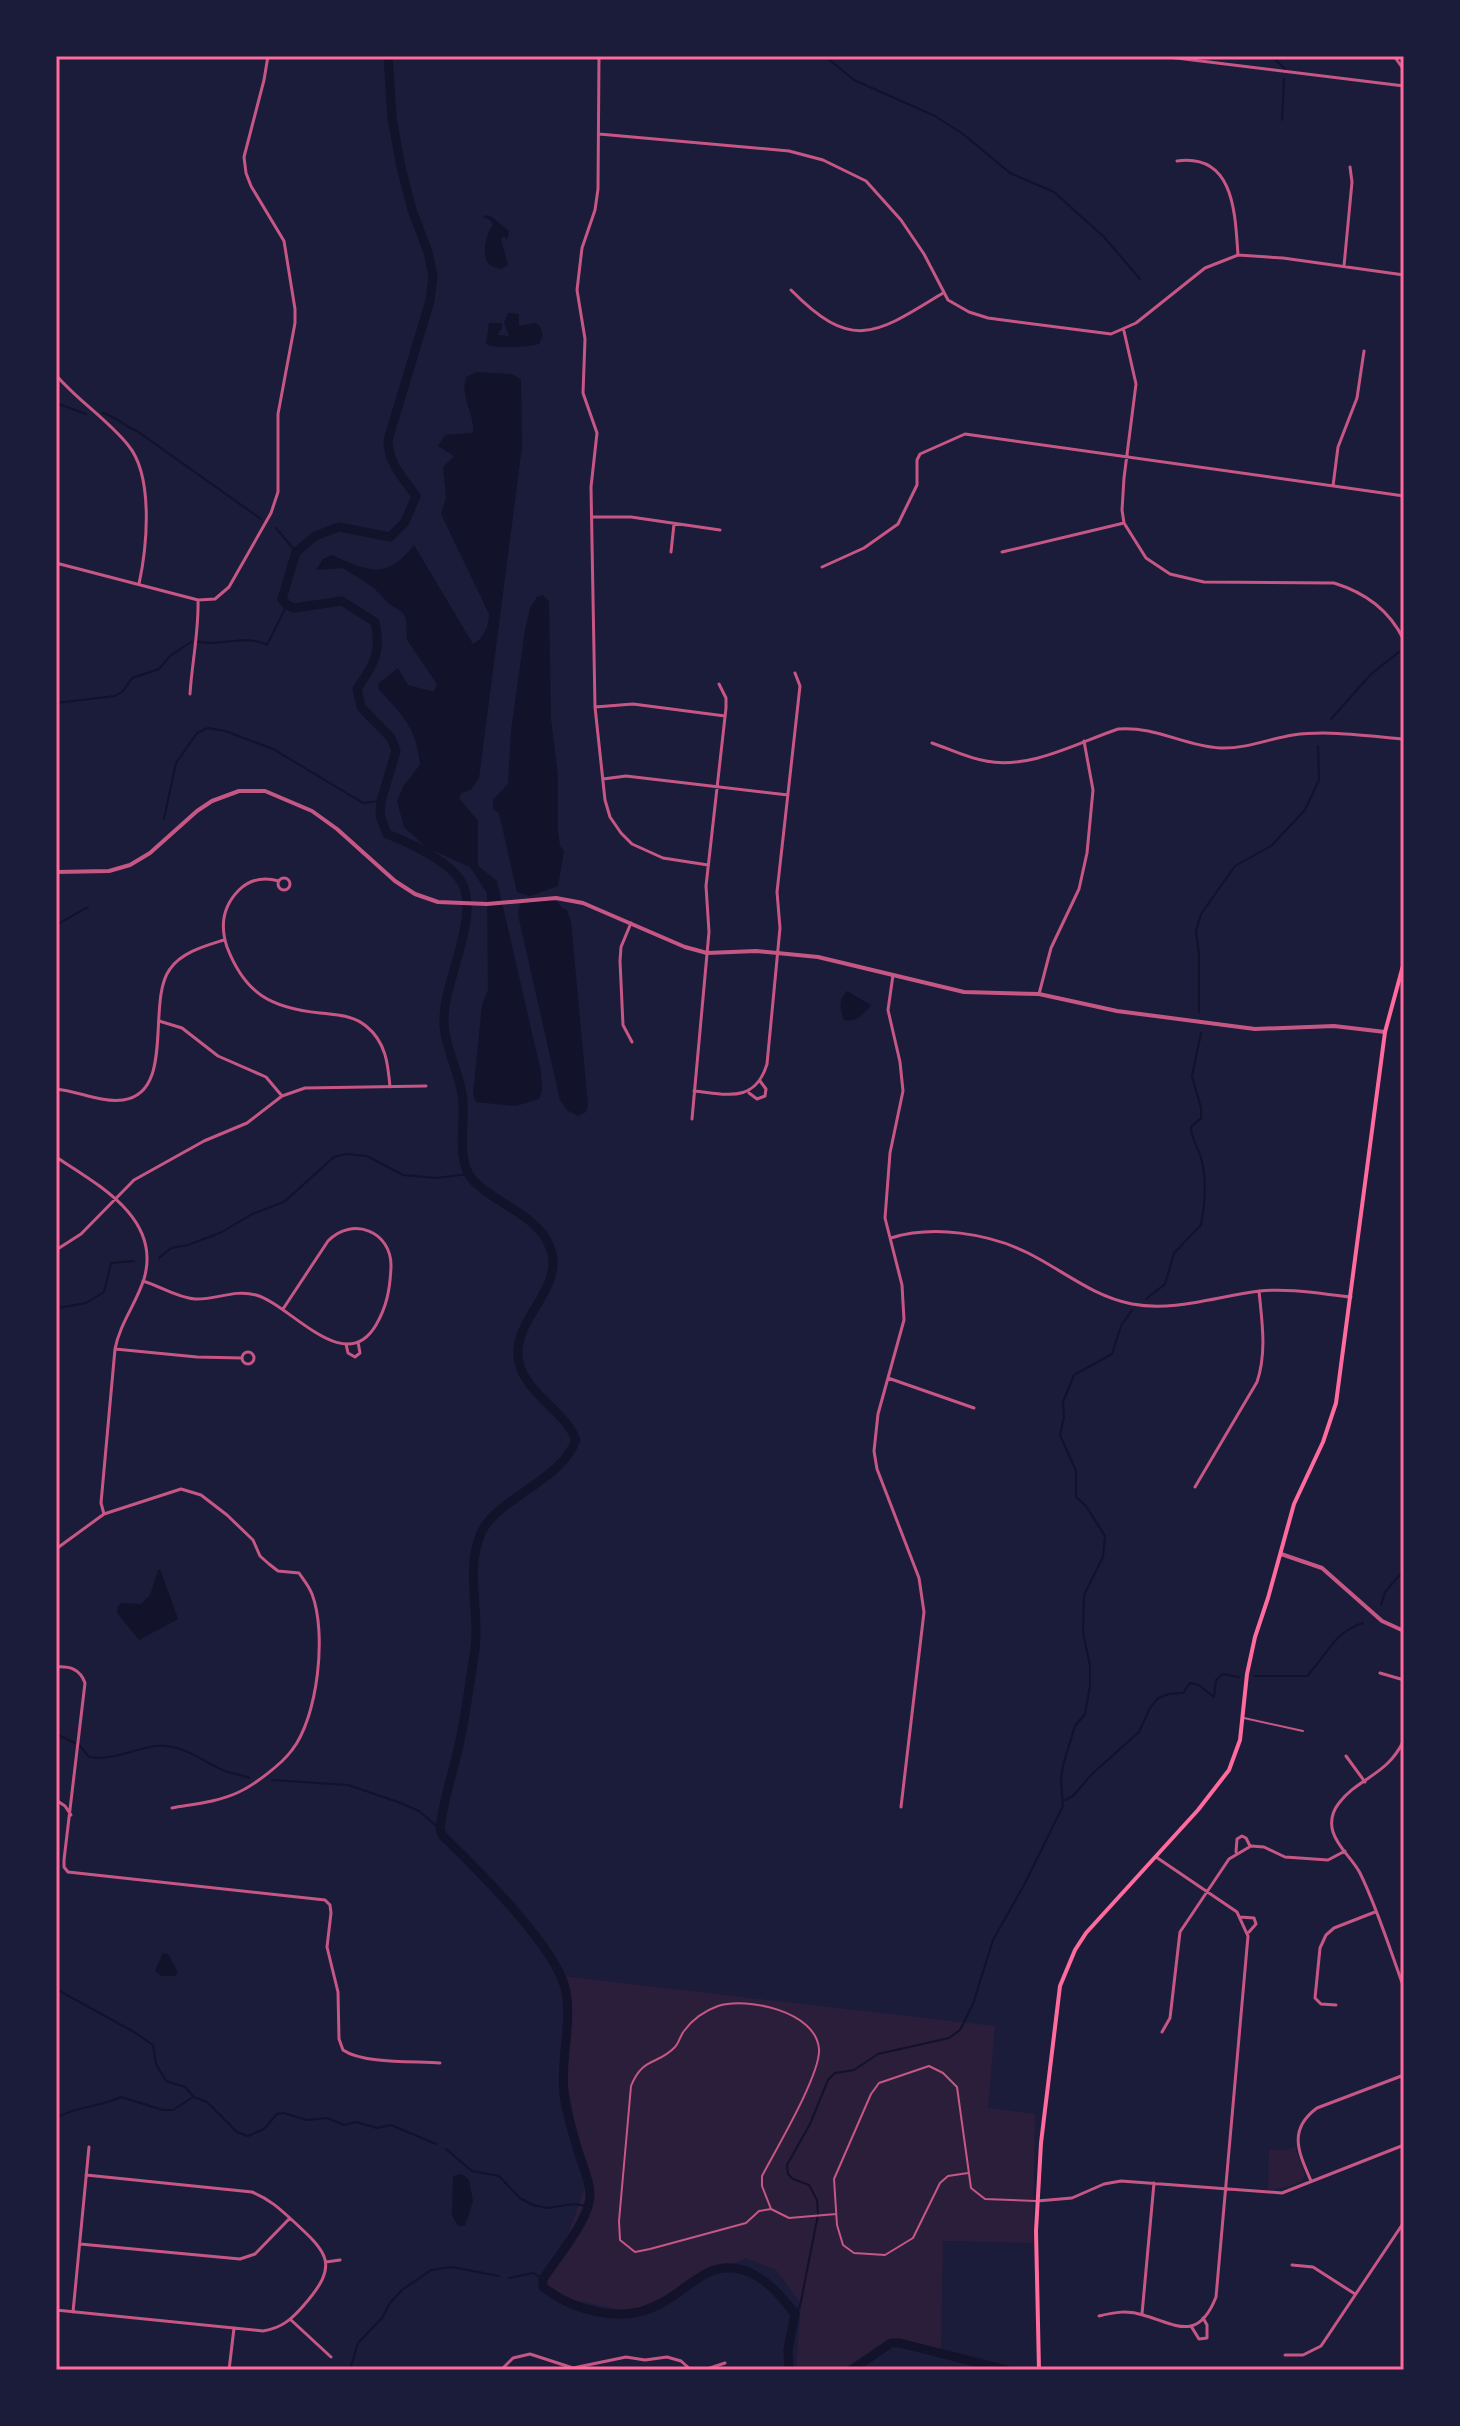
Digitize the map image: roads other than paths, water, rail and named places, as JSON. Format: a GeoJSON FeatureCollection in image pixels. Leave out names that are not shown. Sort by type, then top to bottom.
{"type":"FeatureCollection","features":[{"type":"Feature","properties":{"kind":"main road"},"geometry":{"type":"LineString","coordinates":[[1039,2370],[1037,2201],[1055,2014],[1066,1968],[1086,1933],[1211,1796],[1229,1770],[1240,1740],[1250,1654],[1294,1504],[1323,1442],[1336,1403],[1385,1032],[1404,962]]}},
{"type":"Feature","properties":{"kind":"street"},"geometry":{"type":"LineString","coordinates":[[56,563],[198,600],[215,599],[229,587],[271,513],[280,478],[279,409],[295,309],[284,241],[251,186],[244,157],[268,56]]}},
{"type":"Feature","properties":{"kind":"street"},"geometry":{"type":"LineString","coordinates":[[599,56],[595,210],[577,271],[586,360],[583,393],[597,433],[591,487],[595,707],[603,779],[610,817],[632,844],[663,858],[708,865]]}},
{"type":"Feature","properties":{"kind":"street"},"geometry":{"type":"LineString","coordinates":[[1160,56],[1404,86]]}},
{"type":"Feature","properties":{"kind":"street"},"geometry":{"type":"LineString","coordinates":[[1208,56],[1210,63]]}},
{"type":"Feature","properties":{"kind":"street"},"geometry":{"type":"LineString","coordinates":[[1394,56],[1404,70]]}},
{"type":"Feature","properties":{"kind":"street"},"geometry":{"type":"LineString","coordinates":[[599,134],[789,151],[823,160],[866,181],[901,220],[924,254],[943,293],[954,305],[988,318],[1111,334],[1123,330],[1161,305],[1205,268],[1238,255],[1263,255],[1404,275]]}},
{"type":"Feature","properties":{"kind":"street"},"geometry":{"type":"LineString","coordinates":[[1177,161],[1196,160],[1204,163],[1221,177],[1230,190],[1238,255]]}},
{"type":"Feature","properties":{"kind":"street"},"geometry":{"type":"LineString","coordinates":[[1344,266],[1352,182],[1350,167]]}},
{"type":"Feature","properties":{"kind":"street"},"geometry":{"type":"LineString","coordinates":[[791,290],[830,325],[858,331],[883,327],[943,293]]}},
{"type":"Feature","properties":{"kind":"street"},"geometry":{"type":"LineString","coordinates":[[1123,330],[1136,384],[1122,496],[1124,523],[1146,558],[1170,574],[1204,582],[1334,583],[1354,589],[1392,619],[1404,640]]}},
{"type":"Feature","properties":{"kind":"street"},"geometry":{"type":"LineString","coordinates":[[1333,486],[1338,447],[1357,398],[1364,351]]}},
{"type":"Feature","properties":{"kind":"street"},"geometry":{"type":"LineString","coordinates":[[56,375],[127,444],[138,462],[148,534],[139,584]]}},
{"type":"Feature","properties":{"kind":"street"},"geometry":{"type":"LineString","coordinates":[[822,567],[864,548],[898,524],[917,485],[917,460],[920,454],[965,434],[1404,496]]}},
{"type":"Feature","properties":{"kind":"street"},"geometry":{"type":"LineString","coordinates":[[592,517],[620,516],[720,530]]}},
{"type":"Feature","properties":{"kind":"street"},"geometry":{"type":"LineString","coordinates":[[671,552],[674,523]]}},
{"type":"Feature","properties":{"kind":"street"},"geometry":{"type":"LineString","coordinates":[[1002,552],[1124,523]]}},
{"type":"Feature","properties":{"kind":"street"},"geometry":{"type":"LineString","coordinates":[[190,694],[199,619],[198,600]]}},
{"type":"Feature","properties":{"kind":"street"},"geometry":{"type":"LineString","coordinates":[[694,1091],[738,1095],[760,1081],[767,1064],[780,928],[777,892],[800,686],[795,673]]}},
{"type":"Feature","properties":{"kind":"street"},"geometry":{"type":"LineString","coordinates":[[692,1119],[707,953],[709,918],[706,886],[725,716],[726,698],[719,684]]}},
{"type":"Feature","properties":{"kind":"street"},"geometry":{"type":"LineString","coordinates":[[595,707],[633,704],[725,716]]}},
{"type":"Feature","properties":{"kind":"street"},"geometry":{"type":"LineString","coordinates":[[932,743],[987,762],[1005,763],[1025,760],[1129,728],[1161,732],[1215,748],[1237,748],[1307,734],[1404,739]]}},
{"type":"Feature","properties":{"kind":"street"},"geometry":{"type":"LineString","coordinates":[[1039,994],[1051,948],[1079,889],[1087,853],[1093,790],[1084,741]]}},
{"type":"Feature","properties":{"kind":"street"},"geometry":{"type":"LineString","coordinates":[[603,779],[626,776],[788,795]]}},
{"type":"Feature","properties":{"kind":"street"},"geometry":{"type":"LineString","coordinates":[[56,872],[109,871],[130,865],[150,853],[212,801],[233,792],[253,790],[280,795],[312,811],[337,829],[376,866],[415,894],[438,902],[487,904],[556,898],[583,903],[685,947],[707,953],[778,953],[818,957],[973,994],[1039,994],[1117,1011],[1255,1029],[1334,1026],[1385,1032]]}},
{"type":"Feature","properties":{"kind":"street"},"geometry":{"type":"LineString","coordinates":[[279,881],[252,881],[241,888],[226,910],[223,927],[225,939],[243,978],[263,998],[283,1006],[347,1017],[369,1028],[385,1051],[390,1087]]}},
{"type":"Feature","properties":{"kind":"street"},"geometry":{"type":"LineString","coordinates":[[631,923],[621,947],[620,961],[623,1025],[632,1042]]}},
{"type":"Feature","properties":{"kind":"street"},"geometry":{"type":"LineString","coordinates":[[56,1089],[109,1100],[126,1100],[139,1094],[150,1081],[161,988],[172,965],[193,950],[225,939]]}},
{"type":"Feature","properties":{"kind":"street"},"geometry":{"type":"LineString","coordinates":[[893,975],[888,1010],[903,1091],[892,1143],[885,1218],[902,1285],[904,1320],[874,1435],[877,1469],[919,1578],[924,1612],[901,1807]]}},
{"type":"Feature","properties":{"kind":"street"},"geometry":{"type":"LineString","coordinates":[[159,1021],[182,1028],[218,1056],[266,1077],[282,1096]]}},
{"type":"Feature","properties":{"kind":"street"},"geometry":{"type":"LineString","coordinates":[[748,1091],[757,1099],[765,1096],[766,1089],[760,1081]]}},
{"type":"Feature","properties":{"kind":"street"},"geometry":{"type":"LineString","coordinates":[[56,1250],[81,1234],[134,1180],[204,1141],[247,1123],[282,1096],[305,1088],[426,1086]]}},
{"type":"Feature","properties":{"kind":"street"},"geometry":{"type":"LineString","coordinates":[[56,1157],[116,1198],[131,1213],[142,1235],[146,1261],[143,1281],[122,1324],[115,1349],[101,1503],[104,1514]]}},
{"type":"Feature","properties":{"kind":"street"},"geometry":{"type":"LineString","coordinates":[[143,1281],[191,1298],[230,1293],[255,1295],[283,1309],[327,1340],[346,1344],[358,1342],[372,1332],[388,1303],[390,1252],[381,1238],[372,1232],[353,1227],[333,1236],[283,1309]]}},
{"type":"Feature","properties":{"kind":"street"},"geometry":{"type":"LineString","coordinates":[[891,1238],[919,1232],[979,1236],[1011,1245],[1108,1298],[1135,1304],[1184,1305],[1283,1289],[1351,1297]]}},
{"type":"Feature","properties":{"kind":"street"},"geometry":{"type":"LineString","coordinates":[[1195,1487],[1257,1382],[1262,1368],[1264,1356],[1259,1291]]}},
{"type":"Feature","properties":{"kind":"street"},"geometry":{"type":"LineString","coordinates":[[346,1344],[348,1353],[355,1357],[360,1353],[358,1342]]}},
{"type":"Feature","properties":{"kind":"street"},"geometry":{"type":"LineString","coordinates":[[115,1349],[242,1358]]}},
{"type":"Feature","properties":{"kind":"street"},"geometry":{"type":"LineString","coordinates":[[888,1378],[974,1408]]}},
{"type":"Feature","properties":{"kind":"street"},"geometry":{"type":"LineString","coordinates":[[56,1549],[104,1514],[181,1489],[192,1491],[244,1530],[269,1564],[278,1571],[299,1573],[311,1592],[316,1611],[319,1659],[313,1702],[292,1750],[239,1792],[172,1808]]}},
{"type":"Feature","properties":{"kind":"street"},"geometry":{"type":"LineString","coordinates":[[1281,1554],[1322,1568],[1382,1621],[1404,1631]]}},
{"type":"Feature","properties":{"kind":"street"},"geometry":{"type":"LineString","coordinates":[[56,1667],[81,1673],[85,1683],[64,1860],[68,1872],[325,1900],[330,1905],[331,1913],[327,1947],[338,1992],[339,2039],[343,2050],[351,2055],[377,2059],[440,2063]]}},
{"type":"Feature","properties":{"kind":"street"},"geometry":{"type":"LineString","coordinates":[[1380,1673],[1404,1680]]}},
{"type":"Feature","properties":{"kind":"street"},"geometry":{"type":"LineString","coordinates":[[1404,1740],[1387,1766],[1345,1796],[1333,1814],[1334,1836],[1359,1872],[1404,1988]]}},
{"type":"Feature","properties":{"kind":"street"},"geometry":{"type":"LineString","coordinates":[[1346,1756],[1365,1782]]}},
{"type":"Feature","properties":{"kind":"street"},"geometry":{"type":"LineString","coordinates":[[56,1800],[71,1815]]}},
{"type":"Feature","properties":{"kind":"street"},"geometry":{"type":"LineString","coordinates":[[1236,1853],[1237,1839],[1242,1836],[1250,1846]]}},
{"type":"Feature","properties":{"kind":"street"},"geometry":{"type":"LineString","coordinates":[[1162,2032],[1170,2018],[1177,1941],[1229,1859],[1250,1846],[1264,1847],[1285,1857],[1328,1860],[1345,1851]]}},
{"type":"Feature","properties":{"kind":"street"},"geometry":{"type":"LineString","coordinates":[[1099,2316],[1120,2311],[1142,2314],[1175,2327],[1191,2325],[1203,2318],[1216,2297],[1249,1950],[1248,1933],[1240,1917],[1227,1904],[1156,1857]]}},
{"type":"Feature","properties":{"kind":"street"},"geometry":{"type":"LineString","coordinates":[[1336,2005],[1321,2004],[1314,1994],[1322,1942],[1334,1928],[1375,1912]]}},
{"type":"Feature","properties":{"kind":"street"},"geometry":{"type":"LineString","coordinates":[[1240,1917],[1250,1917],[1256,1922],[1248,1933]]}},
{"type":"Feature","properties":{"kind":"street"},"geometry":{"type":"LineString","coordinates":[[1311,2182],[1297,2143],[1306,2117],[1317,2108],[1404,2075]]}},
{"type":"Feature","properties":{"kind":"street"},"geometry":{"type":"LineString","coordinates":[[73,2312],[89,2147]]}},
{"type":"Feature","properties":{"kind":"street"},"geometry":{"type":"LineString","coordinates":[[1037,2201],[1072,2198],[1112,2182],[1282,2193],[1403,2147]]}},
{"type":"Feature","properties":{"kind":"street"},"geometry":{"type":"LineString","coordinates":[[56,2310],[263,2331],[291,2320],[320,2288],[326,2271],[320,2247],[266,2197],[252,2192],[86,2175]]}},
{"type":"Feature","properties":{"kind":"street"},"geometry":{"type":"LineString","coordinates":[[1142,2314],[1154,2183]]}},
{"type":"Feature","properties":{"kind":"street"},"geometry":{"type":"LineString","coordinates":[[80,2244],[240,2259],[255,2254],[290,2218]]}},
{"type":"Feature","properties":{"kind":"street"},"geometry":{"type":"LineString","coordinates":[[1285,2355],[1303,2355],[1321,2346],[1404,2222]]}},
{"type":"Feature","properties":{"kind":"street"},"geometry":{"type":"LineString","coordinates":[[326,2262],[340,2260]]}},
{"type":"Feature","properties":{"kind":"street"},"geometry":{"type":"LineString","coordinates":[[1292,2265],[1313,2267],[1356,2295]]}},
{"type":"Feature","properties":{"kind":"street"},"geometry":{"type":"LineString","coordinates":[[1191,2325],[1197,2336],[1204,2339],[1208,2332],[1203,2318]]}},
{"type":"Feature","properties":{"kind":"street"},"geometry":{"type":"LineString","coordinates":[[291,2320],[331,2357]]}},
{"type":"Feature","properties":{"kind":"street"},"geometry":{"type":"LineString","coordinates":[[229,2370],[234,2328]]}},
{"type":"Feature","properties":{"kind":"street"},"geometry":{"type":"LineString","coordinates":[[501,2370],[513,2358],[530,2354],[573,2368],[626,2357],[645,2360],[667,2357],[681,2361],[691,2370]]}},
{"type":"Feature","properties":{"kind":"street"},"geometry":{"type":"LineString","coordinates":[[704,2370],[725,2363]]}},
{"type":"Feature","properties":{"kind":"lane"},"geometry":{"type":"LineString","coordinates":[[1243,1717],[1303,1731]]}},
{"type":"Feature","properties":{"kind":"lane"},"geometry":{"type":"LineString","coordinates":[[771,2209],[762,2186],[762,2176],[811,2081],[820,2050],[813,2030],[800,2019],[773,2009],[742,2003],[719,2006],[700,2014],[684,2031],[675,2047],[637,2070],[631,2086],[620,2240],[635,2252],[746,2223],[759,2211],[771,2209],[789,2218],[836,2214]]}},
{"type":"Feature","properties":{"kind":"lane"},"geometry":{"type":"LineString","coordinates":[[968,2173],[948,2176],[940,2183],[913,2238],[885,2255],[854,2253],[843,2245],[836,2214],[834,2179],[871,2094],[879,2083],[929,2066],[943,2073],[957,2087],[971,2188],[985,2199],[1037,2201]]}},
{"type":"Feature","properties":{"kind":"waterway"},"geometry":{"type":"LineString","coordinates":[[388,56],[392,118],[401,167],[433,276],[430,301],[388,440],[393,463],[416,496],[405,522],[390,537],[339,527],[315,536],[296,552],[282,599],[294,608],[342,601],[375,622],[377,650],[357,689],[361,707],[391,738],[396,751],[381,801],[380,816],[387,834],[417,847],[449,868],[462,883],[466,897],[464,931],[449,986],[444,1019],[446,1039],[462,1091],[464,1162],[472,1179],[534,1225],[549,1245],[553,1260],[552,1274],[524,1328],[518,1357],[527,1380],[562,1419],[576,1440],[557,1467],[489,1521],[476,1547],[473,1576],[475,1649],[440,1829],[443,1836],[532,1932],[560,1974],[566,1992],[568,2017],[564,2095],[590,2195],[584,2215],[543,2279],[543,2287],[584,2308],[629,2314],[658,2305],[709,2272],[723,2268],[747,2271],[769,2285],[795,2314],[788,2350],[789,2370]]}},
{"type":"Feature","properties":{"kind":"waterway"},"geometry":{"type":"LineString","coordinates":[[825,56],[854,80],[935,116],[963,134],[1010,173],[1054,192],[1104,237],[1140,279]]}},
{"type":"Feature","properties":{"kind":"waterway"},"geometry":{"type":"LineString","coordinates":[[1272,56],[1285,69]]}},
{"type":"Feature","properties":{"kind":"waterway"},"geometry":{"type":"LineString","coordinates":[[1282,120],[1284,79]]}},
{"type":"Feature","properties":{"kind":"waterway"},"geometry":{"type":"LineString","coordinates":[[56,403],[86,414]]}},
{"type":"Feature","properties":{"kind":"waterway"},"geometry":{"type":"LineString","coordinates":[[103,413],[137,431],[261,519]]}},
{"type":"Feature","properties":{"kind":"waterway"},"geometry":{"type":"LineString","coordinates":[[276,528],[296,552]]}},
{"type":"Feature","properties":{"kind":"waterway"},"geometry":{"type":"LineString","coordinates":[[196,641],[249,640],[267,645],[286,607],[282,599]]}},
{"type":"Feature","properties":{"kind":"waterway"},"geometry":{"type":"LineString","coordinates":[[56,703],[115,696],[132,678],[159,669],[170,656],[191,642]]}},
{"type":"Feature","properties":{"kind":"waterway"},"geometry":{"type":"LineString","coordinates":[[1331,719],[1371,674],[1399,652]]}},
{"type":"Feature","properties":{"kind":"waterway"},"geometry":{"type":"LineString","coordinates":[[164,819],[176,763],[197,733],[208,728],[273,749],[363,803],[381,801]]}},
{"type":"Feature","properties":{"kind":"waterway"},"geometry":{"type":"LineString","coordinates":[[1199,1012],[1196,931],[1201,914],[1235,866],[1271,846],[1305,810],[1319,780],[1318,746]]}},
{"type":"Feature","properties":{"kind":"waterway"},"geometry":{"type":"LineString","coordinates":[[56,925],[88,907]]}},
{"type":"Feature","properties":{"kind":"waterway"},"geometry":{"type":"LineString","coordinates":[[1146,1299],[1165,1284],[1174,1253],[1201,1225],[1204,1174],[1191,1127],[1201,1118],[1192,1076],[1201,1033]]}},
{"type":"Feature","properties":{"kind":"waterway"},"geometry":{"type":"LineString","coordinates":[[159,1258],[171,1248],[222,1232],[252,1214],[284,1202],[334,1157],[346,1154],[367,1156],[403,1175],[437,1178],[468,1174]]}},
{"type":"Feature","properties":{"kind":"waterway"},"geometry":{"type":"LineString","coordinates":[[56,1311],[86,1303],[104,1292],[111,1263],[134,1261]]}},
{"type":"Feature","properties":{"kind":"waterway"},"geometry":{"type":"LineString","coordinates":[[795,2314],[800,2306],[818,2215],[817,2200],[809,2185],[793,2179],[788,2174],[787,2165],[810,2124],[828,2080],[835,2073],[854,2070],[878,2054],[949,2038],[960,2030],[973,2004],[993,1940],[1063,1806],[1063,1765],[1075,1726],[1085,1714],[1090,1686],[1090,1666],[1083,1632],[1084,1595],[1103,1557],[1105,1536],[1086,1506],[1076,1497],[1076,1471],[1060,1435],[1063,1402],[1074,1375],[1112,1354],[1121,1326],[1132,1310]]}},
{"type":"Feature","properties":{"kind":"waterway"},"geometry":{"type":"LineString","coordinates":[[1381,1605],[1385,1592],[1404,1570]]}},
{"type":"Feature","properties":{"kind":"waterway"},"geometry":{"type":"LineString","coordinates":[[1254,1676],[1307,1676],[1338,1638],[1363,1623]]}},
{"type":"Feature","properties":{"kind":"waterway"},"geometry":{"type":"LineString","coordinates":[[1065,1800],[1073,1796],[1092,1774],[1139,1732],[1158,1698],[1183,1693],[1190,1683],[1199,1685],[1214,1697],[1216,1680],[1223,1674],[1239,1677]]}},
{"type":"Feature","properties":{"kind":"waterway"},"geometry":{"type":"LineString","coordinates":[[56,1734],[75,1743]]}},
{"type":"Feature","properties":{"kind":"waterway"},"geometry":{"type":"LineString","coordinates":[[80,1746],[89,1757],[98,1758],[156,1746],[175,1747],[225,1771],[249,1778]]}},
{"type":"Feature","properties":{"kind":"waterway"},"geometry":{"type":"LineString","coordinates":[[272,1780],[348,1785],[419,1811],[440,1829]]}},
{"type":"Feature","properties":{"kind":"waterway"},"geometry":{"type":"LineString","coordinates":[[56,1989],[153,2045],[156,2064],[166,2081],[185,2087],[194,2097],[207,2102],[237,2132],[248,2136],[264,2129],[277,2114],[284,2113],[307,2120],[327,2118],[344,2125],[356,2122],[377,2128],[391,2125],[436,2144]]}},
{"type":"Feature","properties":{"kind":"waterway"},"geometry":{"type":"LineString","coordinates":[[56,2118],[121,2097],[163,2110],[173,2110],[193,2097]]}},
{"type":"Feature","properties":{"kind":"waterway"},"geometry":{"type":"LineString","coordinates":[[446,2149],[472,2171],[499,2176],[520,2198],[533,2205],[547,2208],[574,2204],[587,2206]]}},
{"type":"Feature","properties":{"kind":"waterway"},"geometry":{"type":"LineString","coordinates":[[350,2370],[358,2343],[382,2318],[390,2303],[402,2290],[431,2270],[452,2267],[499,2276]]}},
{"type":"Feature","properties":{"kind":"waterway"},"geometry":{"type":"LineString","coordinates":[[509,2278],[533,2273],[543,2279]]}},
{"type":"Feature","properties":{"kind":"waterway"},"geometry":{"type":"LineString","coordinates":[[851,2370],[891,2343],[1007,2370]]}}]}
